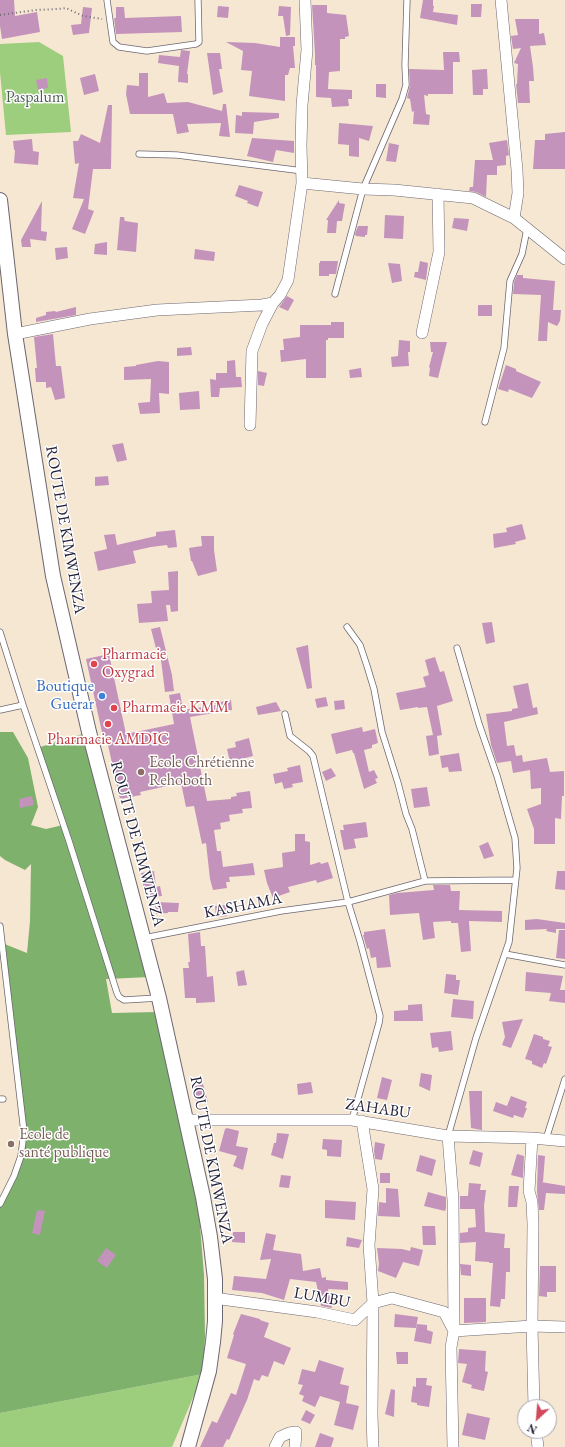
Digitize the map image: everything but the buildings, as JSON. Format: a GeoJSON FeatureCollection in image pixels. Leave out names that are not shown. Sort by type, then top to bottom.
{"type":"FeatureCollection","features":[{"type":"Feature","properties":{"kind":"street"},"geometry":{"type":"LineString","coordinates":[[250,425],[252,350],[262,324],[273,303],[280,295],[288,280],[302,183],[302,105],[307,50],[305,0]]}},
{"type":"Feature","properties":{"kind":"street"},"geometry":{"type":"LineString","coordinates":[[501,0],[517,170],[518,193],[514,218]]}},
{"type":"Feature","properties":{"kind":"street"},"geometry":{"type":"LineString","coordinates":[[302,183],[473,198],[514,218],[565,259]]}},
{"type":"Feature","properties":{"kind":"street"},"geometry":{"type":"LineString","coordinates":[[422,333],[439,252],[438,194]]}},
{"type":"Feature","properties":{"kind":"street","name":"ROUTE DE KIMWENZA"},"geometry":{"type":"LineString","coordinates":[[0,200],[15,334],[53,576],[90,732],[159,998],[203,1197],[210,1236],[215,1286],[215,1320],[209,1371],[188,1447]]}},
{"type":"Feature","properties":{"kind":"street"},"geometry":{"type":"LineString","coordinates":[[15,334],[90,319],[157,310],[262,305],[273,303]]}},
{"type":"Feature","properties":{"kind":"street","name":"ZAHABU"},"geometry":{"type":"LineString","coordinates":[[186,1120],[357,1120],[448,1136],[532,1138],[565,1142]]}},
{"type":"Feature","properties":{"kind":"street"},"geometry":{"type":"LineString","coordinates":[[357,1120],[373,1189],[369,1245],[373,1303],[373,1447]]}},
{"type":"Feature","properties":{"kind":"street"},"geometry":{"type":"LineString","coordinates":[[448,1136],[453,1200],[454,1331],[451,1347],[452,1447]]}},
{"type":"Feature","properties":{"kind":"street"},"geometry":{"type":"LineString","coordinates":[[532,1138],[528,1190],[532,1202],[533,1224],[532,1326],[534,1399]]}},
{"type":"Feature","properties":{"kind":"street","name":"LUMBU"},"geometry":{"type":"LineString","coordinates":[[221,1299],[317,1312],[355,1320],[373,1303],[392,1298],[444,1312],[454,1331]]}},
{"type":"Feature","properties":{"kind":"street"},"geometry":{"type":"LineString","coordinates":[[454,1331],[532,1326],[565,1327]]}},
{"type":"Feature","properties":{"kind":"street"},"geometry":{"type":"LineString","coordinates":[[275,1447],[280,1437],[296,1432],[295,1447]]}},
{"type":"Feature","properties":{"kind":"lane"},"geometry":{"type":"LineString","coordinates":[[107,0],[114,42],[119,47],[146,51],[196,44],[199,42],[198,0]]}},
{"type":"Feature","properties":{"kind":"lane"},"geometry":{"type":"LineString","coordinates":[[335,294],[363,188],[402,100],[406,85],[405,65],[407,0]]}},
{"type":"Feature","properties":{"kind":"lane"},"geometry":{"type":"LineString","coordinates":[[139,154],[177,155],[303,171]]}},
{"type":"Feature","properties":{"kind":"lane"},"geometry":{"type":"LineString","coordinates":[[485,422],[504,348],[510,281],[522,254],[527,229]]}},
{"type":"Feature","properties":{"kind":"lane"},"geometry":{"type":"LineString","coordinates":[[347,627],[360,645],[367,666],[374,689],[382,732],[397,777],[426,882]]}},
{"type":"Feature","properties":{"kind":"lane"},"geometry":{"type":"LineString","coordinates":[[0,632],[69,841],[117,993],[119,997],[124,1000],[159,998]]}},
{"type":"Feature","properties":{"kind":"lane"},"geometry":{"type":"LineString","coordinates":[[448,1136],[476,1038],[510,937],[515,880],[518,868],[516,843],[497,776],[479,724],[457,648]]}},
{"type":"Feature","properties":{"kind":"lane"},"geometry":{"type":"LineString","coordinates":[[0,710],[23,705]]}},
{"type":"Feature","properties":{"kind":"lane"},"geometry":{"type":"LineString","coordinates":[[285,714],[290,736],[312,754],[348,902],[360,941],[380,1020],[357,1120]]}},
{"type":"Feature","properties":{"kind":"lane","name":"KASHAMA"},"geometry":{"type":"LineString","coordinates":[[144,938],[281,911],[348,902],[426,882],[515,880]]}},
{"type":"Feature","properties":{"kind":"lane"},"geometry":{"type":"LineString","coordinates":[[0,926],[3,966],[24,1132],[21,1156],[14,1176],[0,1204]]}},
{"type":"Feature","properties":{"kind":"lane"},"geometry":{"type":"LineString","coordinates":[[505,954],[565,965]]}},
{"type":"Feature","properties":{"kind":"lane"},"geometry":{"type":"LineString","coordinates":[[546,1139],[565,1079]]}},
{"type":"Feature","properties":{"kind":"path"},"geometry":{"type":"LineString","coordinates":[[0,15],[66,8],[83,16],[110,20]]}},
{"type":"Feature","properties":{"kind":"green space","name":"Paspalum"},"geometry":{"type":"Polygon","coordinates":[[[39,42],[63,56],[71,132],[6,135],[0,72],[0,44],[39,42]]]}},
{"type":"Feature","properties":{"kind":"green space"},"geometry":{"type":"Polygon","coordinates":[[[0,732],[13,732],[28,758],[38,807],[31,825],[46,829],[63,825],[37,748],[89,732],[150,977],[106,979],[112,1013],[157,1012],[198,1201],[204,1275],[205,1337],[203,1374],[0,1413],[0,1204],[14,1176],[24,1132],[2,943],[27,953],[30,921],[31,864],[25,870],[0,856],[0,732]]]}},
{"type":"Feature","properties":{"kind":"green space"},"geometry":{"type":"Polygon","coordinates":[[[203,1374],[172,1447],[0,1447],[0,1413],[203,1374]]]}},
{"type":"Feature","properties":{"kind":"place","name":"Pharmacie Oxygrad"},"geometry":{"type":"Point","coordinates":[94,664]}},
{"type":"Feature","properties":{"kind":"place","name":"Boutique Guerar"},"geometry":{"type":"Point","coordinates":[102,696]}},
{"type":"Feature","properties":{"kind":"place","name":"Pharmacie KMM"},"geometry":{"type":"Point","coordinates":[114,708]}},
{"type":"Feature","properties":{"kind":"place","name":"Pharmacie AMDIC"},"geometry":{"type":"Point","coordinates":[108,724]}},
{"type":"Feature","properties":{"kind":"place","name":"Ecole Chrétienne Rehoboth"},"geometry":{"type":"Point","coordinates":[141,772]}},
{"type":"Feature","properties":{"kind":"place","name":"Ecole de santé publique"},"geometry":{"type":"Point","coordinates":[11,1144]}}]}
